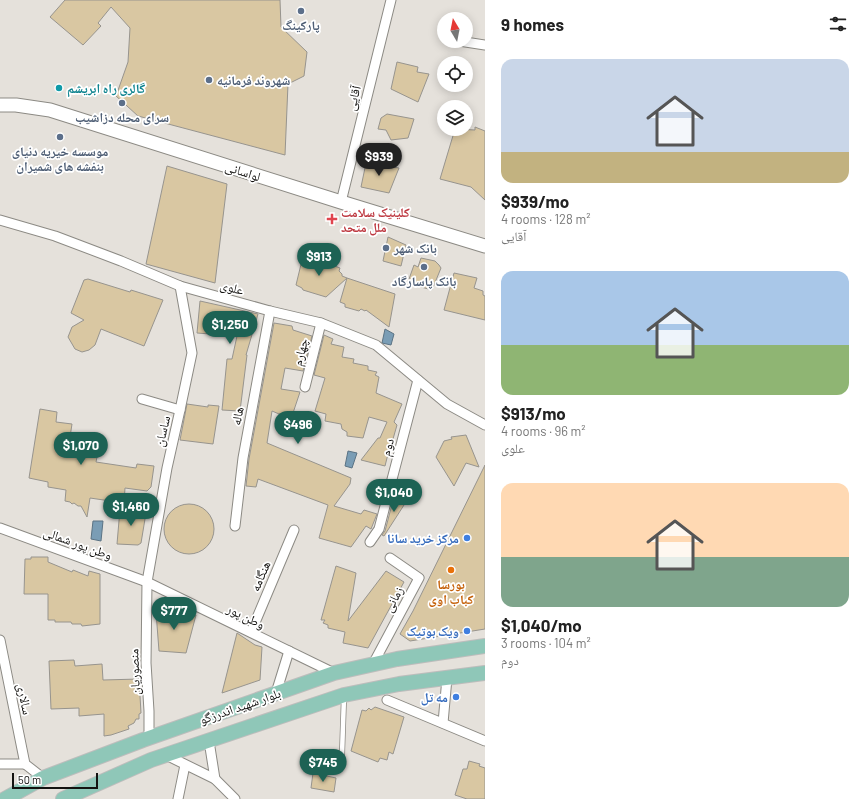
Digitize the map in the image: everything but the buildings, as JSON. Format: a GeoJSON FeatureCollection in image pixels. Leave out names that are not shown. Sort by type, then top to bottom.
{"type":"FeatureCollection","features":[{"type":"Feature","properties":{"kind":"main road","name":"لواسانی"},"geometry":{"type":"LineString","coordinates":[[0,105],[16,105],[50,110],[485,246]]}},
{"type":"Feature","properties":{"kind":"main road","name":"بلوار شهید اندرزگو"},"geometry":{"type":"LineString","coordinates":[[5,799],[28,792],[43,778],[148,738],[334,673],[397,659],[485,646]]}},
{"type":"Feature","properties":{"kind":"main road","name":"بلوار شهید اندرزگو"},"geometry":{"type":"LineString","coordinates":[[64,799],[151,760],[344,695],[399,684],[485,673]]}},
{"type":"Feature","properties":{"kind":"street","name":"آقایی"},"geometry":{"type":"LineString","coordinates":[[341,202],[391,0]]}},
{"type":"Feature","properties":{"kind":"street"},"geometry":{"type":"LineString","coordinates":[[473,43],[485,45]]}},
{"type":"Feature","properties":{"kind":"street","name":"علوی"},"geometry":{"type":"LineString","coordinates":[[0,220],[55,236],[121,261],[180,286],[270,311],[321,323],[376,345],[447,404],[485,425]]}},
{"type":"Feature","properties":{"kind":"street","name":"ساسان"},"geometry":{"type":"LineString","coordinates":[[147,582],[167,468],[192,353],[180,286]]}},
{"type":"Feature","properties":{"kind":"street","name":"هاله"},"geometry":{"type":"LineString","coordinates":[[235,526],[243,458],[270,311]]}},
{"type":"Feature","properties":{"kind":"street","name":"چهارم"},"geometry":{"type":"LineString","coordinates":[[305,387],[321,323]]}},
{"type":"Feature","properties":{"kind":"street","name":"دوم"},"geometry":{"type":"LineString","coordinates":[[370,542],[379,529],[418,380]]}},
{"type":"Feature","properties":{"kind":"street"},"geometry":{"type":"LineString","coordinates":[[142,399],[180,410]]}},
{"type":"Feature","properties":{"kind":"street","name":"وطن پور شمالی"},"geometry":{"type":"LineString","coordinates":[[0,528],[147,582]]}},
{"type":"Feature","properties":{"kind":"street","name":"هنگامه"},"geometry":{"type":"LineString","coordinates":[[251,632],[294,530]]}},
{"type":"Feature","properties":{"kind":"street","name":"زمانی"},"geometry":{"type":"LineString","coordinates":[[373,664],[419,578],[390,558]]}},
{"type":"Feature","properties":{"kind":"street","name":"وطن پور"},"geometry":{"type":"LineString","coordinates":[[147,582],[334,673]]}},
{"type":"Feature","properties":{"kind":"street","name":"منصوریان"},"geometry":{"type":"LineString","coordinates":[[147,582],[146,663],[149,711],[148,738]]}},
{"type":"Feature","properties":{"kind":"street","name":"سالاری"},"geometry":{"type":"LineString","coordinates":[[0,640],[25,764]]}},
{"type":"Feature","properties":{"kind":"street"},"geometry":{"type":"LineString","coordinates":[[276,693],[289,651]]}},
{"type":"Feature","properties":{"kind":"street"},"geometry":{"type":"LineString","coordinates":[[443,723],[447,678]]}},
{"type":"Feature","properties":{"kind":"street"},"geometry":{"type":"LineString","coordinates":[[387,700],[485,741]]}},
{"type":"Feature","properties":{"kind":"street"},"geometry":{"type":"LineString","coordinates":[[209,741],[215,779]]}},
{"type":"Feature","properties":{"kind":"street"},"geometry":{"type":"LineString","coordinates":[[166,755],[215,779],[235,799]]}},
{"type":"Feature","properties":{"kind":"street"},"geometry":{"type":"LineString","coordinates":[[0,764],[25,764],[43,778]]}},
{"type":"Feature","properties":{"kind":"street"},"geometry":{"type":"LineString","coordinates":[[178,799],[185,765]]}},
{"type":"Feature","properties":{"kind":"lane"},"geometry":{"type":"LineString","coordinates":[[342,754],[344,695]]}},
{"type":"Feature","properties":{"kind":"water"},"geometry":{"type":"Polygon","coordinates":[[[385,329],[394,334],[391,345],[382,343],[385,329]]]}},
{"type":"Feature","properties":{"kind":"water"},"geometry":{"type":"Polygon","coordinates":[[[348,451],[357,453],[352,468],[345,466],[348,451]]]}},
{"type":"Feature","properties":{"kind":"water"},"geometry":{"type":"Polygon","coordinates":[[[93,521],[103,521],[101,541],[91,539],[93,521]]]}},
{"type":"Feature","properties":{"kind":"place","name":"پارکینگ"},"geometry":{"type":"Point","coordinates":[301,11]}},
{"type":"Feature","properties":{"kind":"place","name":"شهروند فرمانیه"},"geometry":{"type":"Point","coordinates":[209,80]}},
{"type":"Feature","properties":{"kind":"place","name":"گالری راه ابریشم"},"geometry":{"type":"Point","coordinates":[59,88]}},
{"type":"Feature","properties":{"kind":"place","name":"سرای محله دزاشیب"},"geometry":{"type":"Point","coordinates":[122,103]}},
{"type":"Feature","properties":{"kind":"place","name":"موسسه خیریه دنیای بنفشه های شمیران"},"geometry":{"type":"Point","coordinates":[60,137]}},
{"type":"Feature","properties":{"kind":"place","name":"کلینیک سلامت ملل متحد"},"geometry":{"type":"Point","coordinates":[332,219]}},
{"type":"Feature","properties":{"kind":"place","name":"بانک شهر"},"geometry":{"type":"Point","coordinates":[386,248]}},
{"type":"Feature","properties":{"kind":"place","name":"بانک پاسارگاد"},"geometry":{"type":"Point","coordinates":[424,267]}},
{"type":"Feature","properties":{"kind":"place","name":"مرکز خرید سانا"},"geometry":{"type":"Point","coordinates":[467,538]}},
{"type":"Feature","properties":{"kind":"place","name":"بورسا کباب اوی"},"geometry":{"type":"Point","coordinates":[451,570]}},
{"type":"Feature","properties":{"kind":"place","name":"ویک بوتیک"},"geometry":{"type":"Point","coordinates":[467,631]}},
{"type":"Feature","properties":{"kind":"place","name":"مه تل"},"geometry":{"type":"Point","coordinates":[456,697]}}]}
